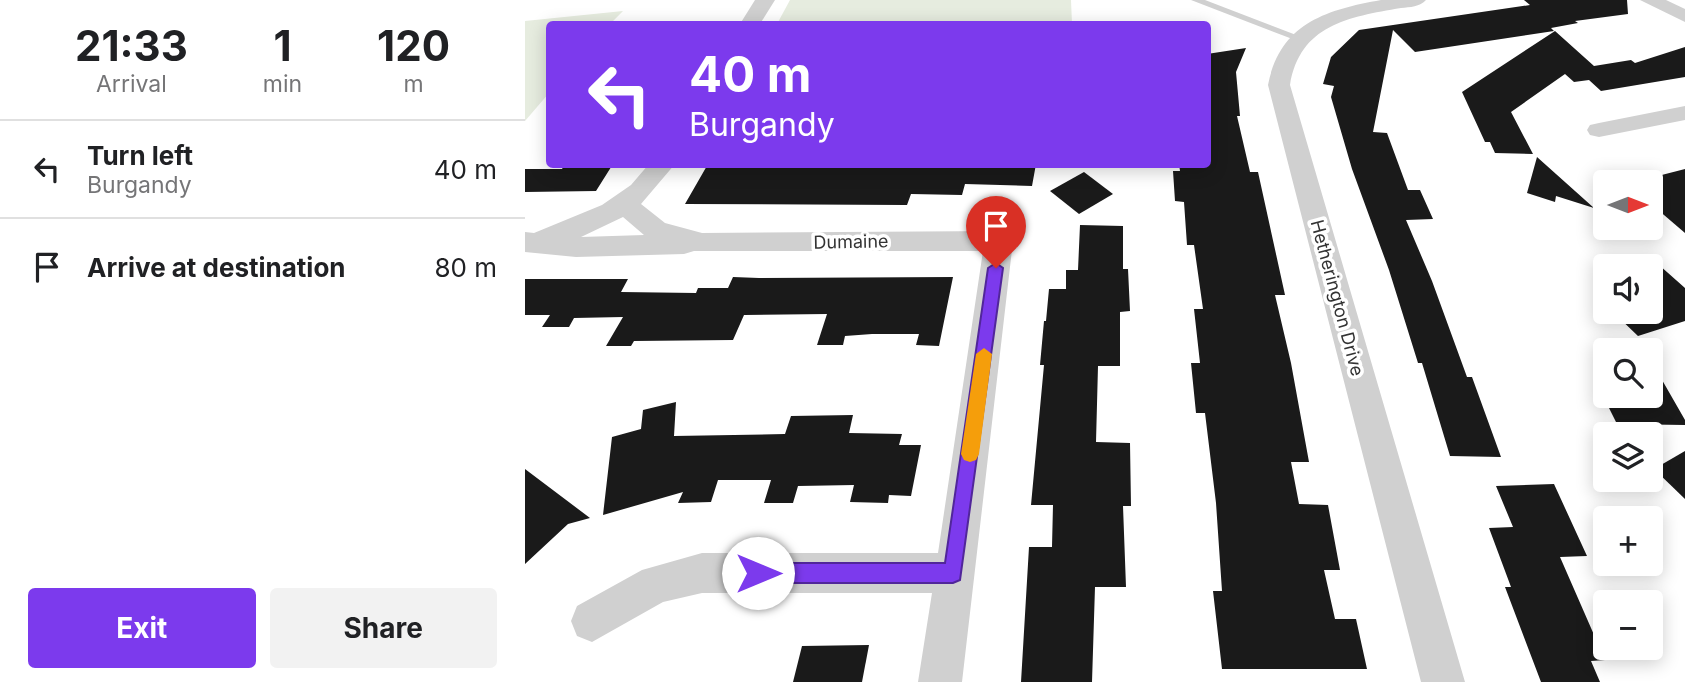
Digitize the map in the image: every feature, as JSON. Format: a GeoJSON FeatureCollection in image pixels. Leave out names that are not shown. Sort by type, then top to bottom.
{"type":"FeatureCollection","features":[{"type":"Feature","properties":{"kind":"street"},"geometry":{"type":"LineString","coordinates":[[752,21],[765,0]]}},
{"type":"Feature","properties":{"kind":"street","name":"Hetherington Drive"},"geometry":{"type":"LineString","coordinates":[[1416,0],[1342,15],[1318,25],[1299,38],[1282,64],[1281,96],[1443,682]]}},
{"type":"Feature","properties":{"kind":"street"},"geometry":{"type":"LineString","coordinates":[[1650,0],[1685,16]]}},
{"type":"Feature","properties":{"kind":"street"},"geometry":{"type":"LineString","coordinates":[[1599,130],[1685,113]]}},
{"type":"Feature","properties":{"kind":"street"},"geometry":{"type":"LineString","coordinates":[[624,204],[644,188],[660,168]]}},
{"type":"Feature","properties":{"kind":"street","name":"Dumaine"},"geometry":{"type":"LineString","coordinates":[[525,241],[581,227],[624,204],[656,230],[702,243]]}},
{"type":"Feature","properties":{"kind":"street","name":"Dumaine"},"geometry":{"type":"LineString","coordinates":[[525,241],[576,247],[702,243],[999,241],[953,573]]}},
{"type":"Feature","properties":{"kind":"street"},"geometry":{"type":"LineString","coordinates":[[592,621],[656,583],[702,573],[953,573],[940,682]]}},
{"type":"Feature","properties":{"kind":"lane"},"geometry":{"type":"LineString","coordinates":[[1196,0],[1299,38]]}},
{"type":"Feature","properties":{"kind":"shaded area"},"geometry":{"type":"Polygon","coordinates":[[[790,0],[1071,0],[1072,21],[779,21],[790,0]]]}},
{"type":"Feature","properties":{"kind":"shaded area"},"geometry":{"type":"Polygon","coordinates":[[[623,11],[613,21],[546,21],[546,96],[525,121],[525,21],[623,11]]]}},
{"type":"Feature","properties":{"kind":"building"},"geometry":{"type":"Polygon","coordinates":[[[1524,0],[1627,0],[1628,14],[1575,21],[1578,23],[1551,28],[1554,31],[1415,52],[1393,30],[1373,132],[1387,133],[1408,190],[1420,190],[1433,219],[1406,220],[1432,281],[1467,377],[1472,377],[1501,457],[1450,456],[1422,363],[1418,363],[1389,270],[1352,169],[1331,97],[1334,86],[1323,84],[1331,57],[1359,30],[1530,5],[1524,0]]]}},
{"type":"Feature","properties":{"kind":"building"},"geometry":{"type":"Polygon","coordinates":[[[1555,31],[1594,66],[1631,60],[1635,63],[1685,47],[1685,77],[1601,91],[1589,80],[1574,82],[1565,74],[1511,112],[1533,154],[1495,153],[1490,142],[1485,142],[1462,92],[1555,31]]]}},
{"type":"Feature","properties":{"kind":"building"},"geometry":{"type":"Polygon","coordinates":[[[1246,48],[1236,72],[1240,116],[1237,116],[1250,172],[1258,172],[1285,295],[1275,295],[1291,363],[1309,462],[1291,462],[1299,504],[1328,505],[1340,570],[1324,570],[1335,619],[1356,619],[1367,669],[1222,669],[1213,591],[1222,591],[1216,503],[1205,413],[1196,413],[1191,363],[1200,363],[1194,309],[1203,309],[1194,245],[1187,245],[1184,202],[1175,201],[1173,171],[1180,171],[1180,168],[1211,168],[1211,53],[1246,48]]]}},
{"type":"Feature","properties":{"kind":"building"},"geometry":{"type":"Polygon","coordinates":[[[1537,157],[1593,208],[1556,196],[1555,202],[1527,193],[1537,157]]]}},
{"type":"Feature","properties":{"kind":"building"},"geometry":{"type":"Polygon","coordinates":[[[610,168],[596,191],[525,192],[525,169],[610,168]]]}},
{"type":"Feature","properties":{"kind":"building"},"geometry":{"type":"Polygon","coordinates":[[[706,168],[1035,168],[1032,186],[965,184],[962,195],[911,194],[907,205],[685,204],[706,168]]]}},
{"type":"Feature","properties":{"kind":"building"},"geometry":{"type":"Polygon","coordinates":[[[1685,169],[1685,233],[1663,214],[1663,175],[1685,169]]]}},
{"type":"Feature","properties":{"kind":"building"},"geometry":{"type":"Polygon","coordinates":[[[1084,172],[1113,194],[1079,214],[1050,191],[1084,172]]]}},
{"type":"Feature","properties":{"kind":"building"},"geometry":{"type":"Polygon","coordinates":[[[1080,225],[1123,226],[1123,269],[1128,269],[1130,311],[1120,312],[1120,366],[1098,366],[1096,442],[1130,443],[1131,506],[1123,506],[1126,587],[1095,587],[1092,682],[1021,682],[1029,547],[1052,547],[1053,505],[1031,505],[1044,365],[1040,365],[1044,321],[1049,289],[1066,289],[1066,270],[1078,270],[1080,225]]]}},
{"type":"Feature","properties":{"kind":"building"},"geometry":{"type":"Polygon","coordinates":[[[1663,269],[1685,288],[1685,321],[1638,336],[1626,324],[1663,324],[1663,269]]]}},
{"type":"Feature","properties":{"kind":"building"},"geometry":{"type":"Polygon","coordinates":[[[733,277],[953,277],[939,346],[916,345],[919,334],[845,336],[843,345],[817,345],[827,314],[744,315],[733,340],[634,341],[631,346],[606,346],[623,317],[574,318],[569,327],[542,327],[550,315],[525,315],[525,279],[628,279],[621,292],[696,293],[698,288],[728,288],[733,277]]]}},
{"type":"Feature","properties":{"kind":"building"},"geometry":{"type":"Polygon","coordinates":[[[1663,382],[1685,420],[1685,425],[1663,425],[1663,422],[1616,422],[1609,408],[1663,408],[1663,382]]]}},
{"type":"Feature","properties":{"kind":"building"},"geometry":{"type":"Polygon","coordinates":[[[676,402],[674,436],[785,434],[791,416],[853,415],[849,433],[902,434],[899,445],[921,445],[911,496],[889,495],[888,503],[850,502],[854,485],[798,486],[793,503],[764,503],[771,480],[718,480],[711,502],[678,503],[683,492],[603,515],[612,437],[641,429],[643,410],[676,402]]]}},
{"type":"Feature","properties":{"kind":"building"},"geometry":{"type":"Polygon","coordinates":[[[1685,451],[1685,499],[1663,478],[1663,464],[1685,451]]]}},
{"type":"Feature","properties":{"kind":"building"},"geometry":{"type":"Polygon","coordinates":[[[525,469],[590,518],[568,524],[525,564],[525,469]]]}},
{"type":"Feature","properties":{"kind":"building"},"geometry":{"type":"Polygon","coordinates":[[[1554,484],[1587,556],[1560,557],[1593,633],[1593,660],[1605,660],[1591,661],[1600,682],[1541,682],[1505,587],[1511,587],[1489,528],[1513,527],[1496,486],[1554,484]]]}},
{"type":"Feature","properties":{"kind":"building"},"geometry":{"type":"Polygon","coordinates":[[[869,645],[862,682],[793,682],[802,646],[869,645]]]}},
{"type":"Feature","properties":{"kind":"slow traffic"},"geometry":{"type":"LineString","coordinates":[[970,454],[984,354]]}},
{"type":"Feature","properties":{"kind":"route"},"geometry":{"type":"LineString","coordinates":[[758,573],[953,573],[996,268]]}}]}
